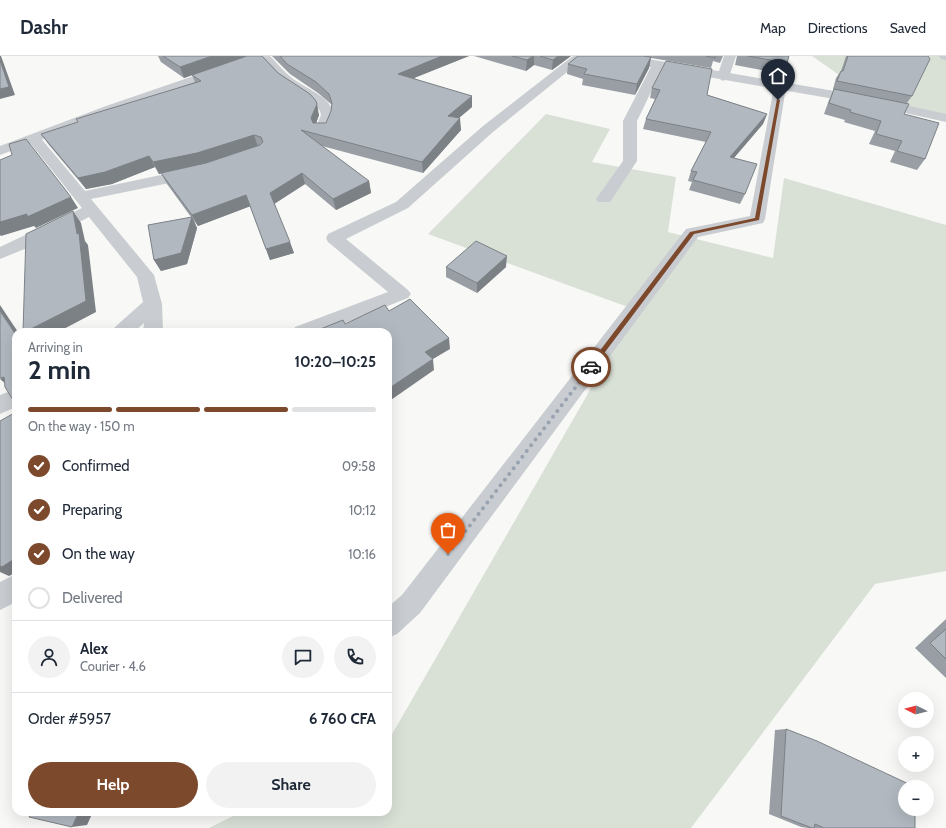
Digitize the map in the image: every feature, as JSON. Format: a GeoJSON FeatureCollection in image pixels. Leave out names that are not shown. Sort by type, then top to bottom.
{"type":"FeatureCollection","features":[{"type":"Feature","properties":{"kind":"street"},"geometry":{"type":"LineString","coordinates":[[0,151],[111,109],[264,56],[286,80],[319,101],[327,110],[328,115],[322,130]]}},
{"type":"Feature","properties":{"kind":"street"},"geometry":{"type":"LineString","coordinates":[[313,328],[402,294],[334,238],[380,217],[402,204],[488,129],[581,56]]}},
{"type":"Feature","properties":{"kind":"street"},"geometry":{"type":"LineString","coordinates":[[610,56],[780,87],[869,101],[946,118]]}},
{"type":"Feature","properties":{"kind":"street"},"geometry":{"type":"LineString","coordinates":[[723,77],[730,56]]}},
{"type":"Feature","properties":{"kind":"street"},"geometry":{"type":"LineString","coordinates":[[604,199],[630,161],[630,121],[658,65]]}},
{"type":"Feature","properties":{"kind":"street"},"geometry":{"type":"LineString","coordinates":[[392,621],[411,604],[692,233],[758,219],[780,87]]}},
{"type":"Feature","properties":{"kind":"street"},"geometry":{"type":"LineString","coordinates":[[34,139],[93,209],[145,275],[153,304],[153,328]]}},
{"type":"Feature","properties":{"kind":"street"},"geometry":{"type":"LineString","coordinates":[[82,196],[206,170]]}},
{"type":"Feature","properties":{"kind":"street"},"geometry":{"type":"LineString","coordinates":[[0,253],[31,240],[93,209]]}},
{"type":"Feature","properties":{"kind":"street"},"geometry":{"type":"LineString","coordinates":[[126,328],[153,304]]}},
{"type":"Feature","properties":{"kind":"street"},"geometry":{"type":"LineString","coordinates":[[0,405],[12,399]]}},
{"type":"Feature","properties":{"kind":"street"},"geometry":{"type":"LineString","coordinates":[[0,597],[12,590]]}},
{"type":"Feature","properties":{"kind":"shaded area"},"geometry":{"type":"Polygon","coordinates":[[[812,56],[946,56],[946,118],[923,112],[849,82],[812,56]]]}},
{"type":"Feature","properties":{"kind":"shaded area"},"geometry":{"type":"Polygon","coordinates":[[[546,114],[610,129],[592,162],[676,177],[668,232],[773,258],[784,178],[946,225],[946,571],[875,584],[691,828],[209,828],[233,816],[392,816],[392,734],[636,310],[428,234],[546,114]]]}},
{"type":"Feature","properties":{"kind":"building"},"geometry":{"type":"Polygon","coordinates":[[[163,56],[212,56],[180,67],[163,56]]]}},
{"type":"Feature","properties":{"kind":"building"},"geometry":{"type":"Polygon","coordinates":[[[247,56],[262,56],[278,73],[310,94],[317,104],[311,118],[313,123],[326,123],[331,111],[332,103],[329,94],[316,82],[287,64],[280,56],[442,56],[398,74],[472,96],[448,116],[460,118],[422,162],[301,130],[369,181],[333,199],[302,173],[270,193],[290,242],[266,249],[246,195],[192,215],[161,173],[206,163],[260,145],[263,142],[261,137],[254,135],[197,153],[153,162],[149,156],[105,172],[78,178],[41,134],[78,122],[76,119],[201,81],[192,75],[247,56]]]}},
{"type":"Feature","properties":{"kind":"building"},"geometry":{"type":"Polygon","coordinates":[[[512,56],[533,56],[527,60],[512,56]]]}},
{"type":"Feature","properties":{"kind":"building"},"geometry":{"type":"Polygon","coordinates":[[[540,56],[558,56],[553,60],[540,56]]]}},
{"type":"Feature","properties":{"kind":"building"},"geometry":{"type":"Polygon","coordinates":[[[578,56],[651,57],[637,84],[584,74],[587,69],[568,64],[578,56]]]}},
{"type":"Feature","properties":{"kind":"building"},"geometry":{"type":"Polygon","coordinates":[[[748,56],[789,56],[787,63],[748,56]]]}},
{"type":"Feature","properties":{"kind":"building"},"geometry":{"type":"Polygon","coordinates":[[[848,56],[928,56],[930,59],[912,96],[837,81],[841,71],[843,71],[848,56]]]}},
{"type":"Feature","properties":{"kind":"building"},"geometry":{"type":"Polygon","coordinates":[[[0,60],[9,87],[0,89],[0,60]]]}},
{"type":"Feature","properties":{"kind":"building"},"geometry":{"type":"Polygon","coordinates":[[[666,61],[712,69],[707,95],[767,114],[730,157],[757,164],[745,194],[693,180],[697,172],[691,171],[711,132],[646,119],[660,90],[652,88],[666,61]]]}},
{"type":"Feature","properties":{"kind":"building"},"geometry":{"type":"Polygon","coordinates":[[[834,89],[909,104],[904,114],[939,123],[925,159],[897,151],[902,141],[876,134],[881,121],[850,112],[851,110],[829,103],[834,89]]]}},
{"type":"Feature","properties":{"kind":"building"},"geometry":{"type":"Polygon","coordinates":[[[26,139],[71,197],[27,217],[27,214],[0,222],[0,160],[12,155],[9,144],[26,139]]]}},
{"type":"Feature","properties":{"kind":"building"},"geometry":{"type":"Polygon","coordinates":[[[73,211],[77,234],[79,233],[86,301],[33,328],[23,328],[26,234],[73,211]]]}},
{"type":"Feature","properties":{"kind":"building"},"geometry":{"type":"Polygon","coordinates":[[[192,217],[181,253],[154,260],[148,225],[192,217]]]}},
{"type":"Feature","properties":{"kind":"building"},"geometry":{"type":"Polygon","coordinates":[[[476,241],[507,256],[477,283],[446,267],[476,241]]]}},
{"type":"Feature","properties":{"kind":"building"},"geometry":{"type":"Polygon","coordinates":[[[410,299],[449,338],[425,352],[433,359],[392,386],[392,328],[323,328],[343,320],[345,324],[385,305],[389,311],[410,299]]]}},
{"type":"Feature","properties":{"kind":"building"},"geometry":{"type":"Polygon","coordinates":[[[0,311],[12,329],[12,398],[5,387],[4,377],[0,378],[0,311]]]}},
{"type":"Feature","properties":{"kind":"building"},"geometry":{"type":"Polygon","coordinates":[[[12,414],[12,561],[2,567],[0,566],[0,421],[12,414]]]}},
{"type":"Feature","properties":{"kind":"building"},"geometry":{"type":"Polygon","coordinates":[[[946,629],[946,659],[930,643],[946,629]]]}},
{"type":"Feature","properties":{"kind":"building"},"geometry":{"type":"Polygon","coordinates":[[[786,729],[817,741],[900,780],[898,780],[898,816],[915,816],[915,828],[824,828],[815,824],[814,828],[812,828],[781,816],[786,729]]]}},
{"type":"Feature","properties":{"kind":"building"},"geometry":{"type":"Polygon","coordinates":[[[30,816],[77,816],[72,827],[30,816]]]}},
{"type":"Feature","properties":{"kind":"way so far"},"geometry":{"type":"LineString","coordinates":[[448,554],[591,367]]}},
{"type":"Feature","properties":{"kind":"route"},"geometry":{"type":"LineString","coordinates":[[591,367],[692,233],[758,219],[778,100]]}}]}
